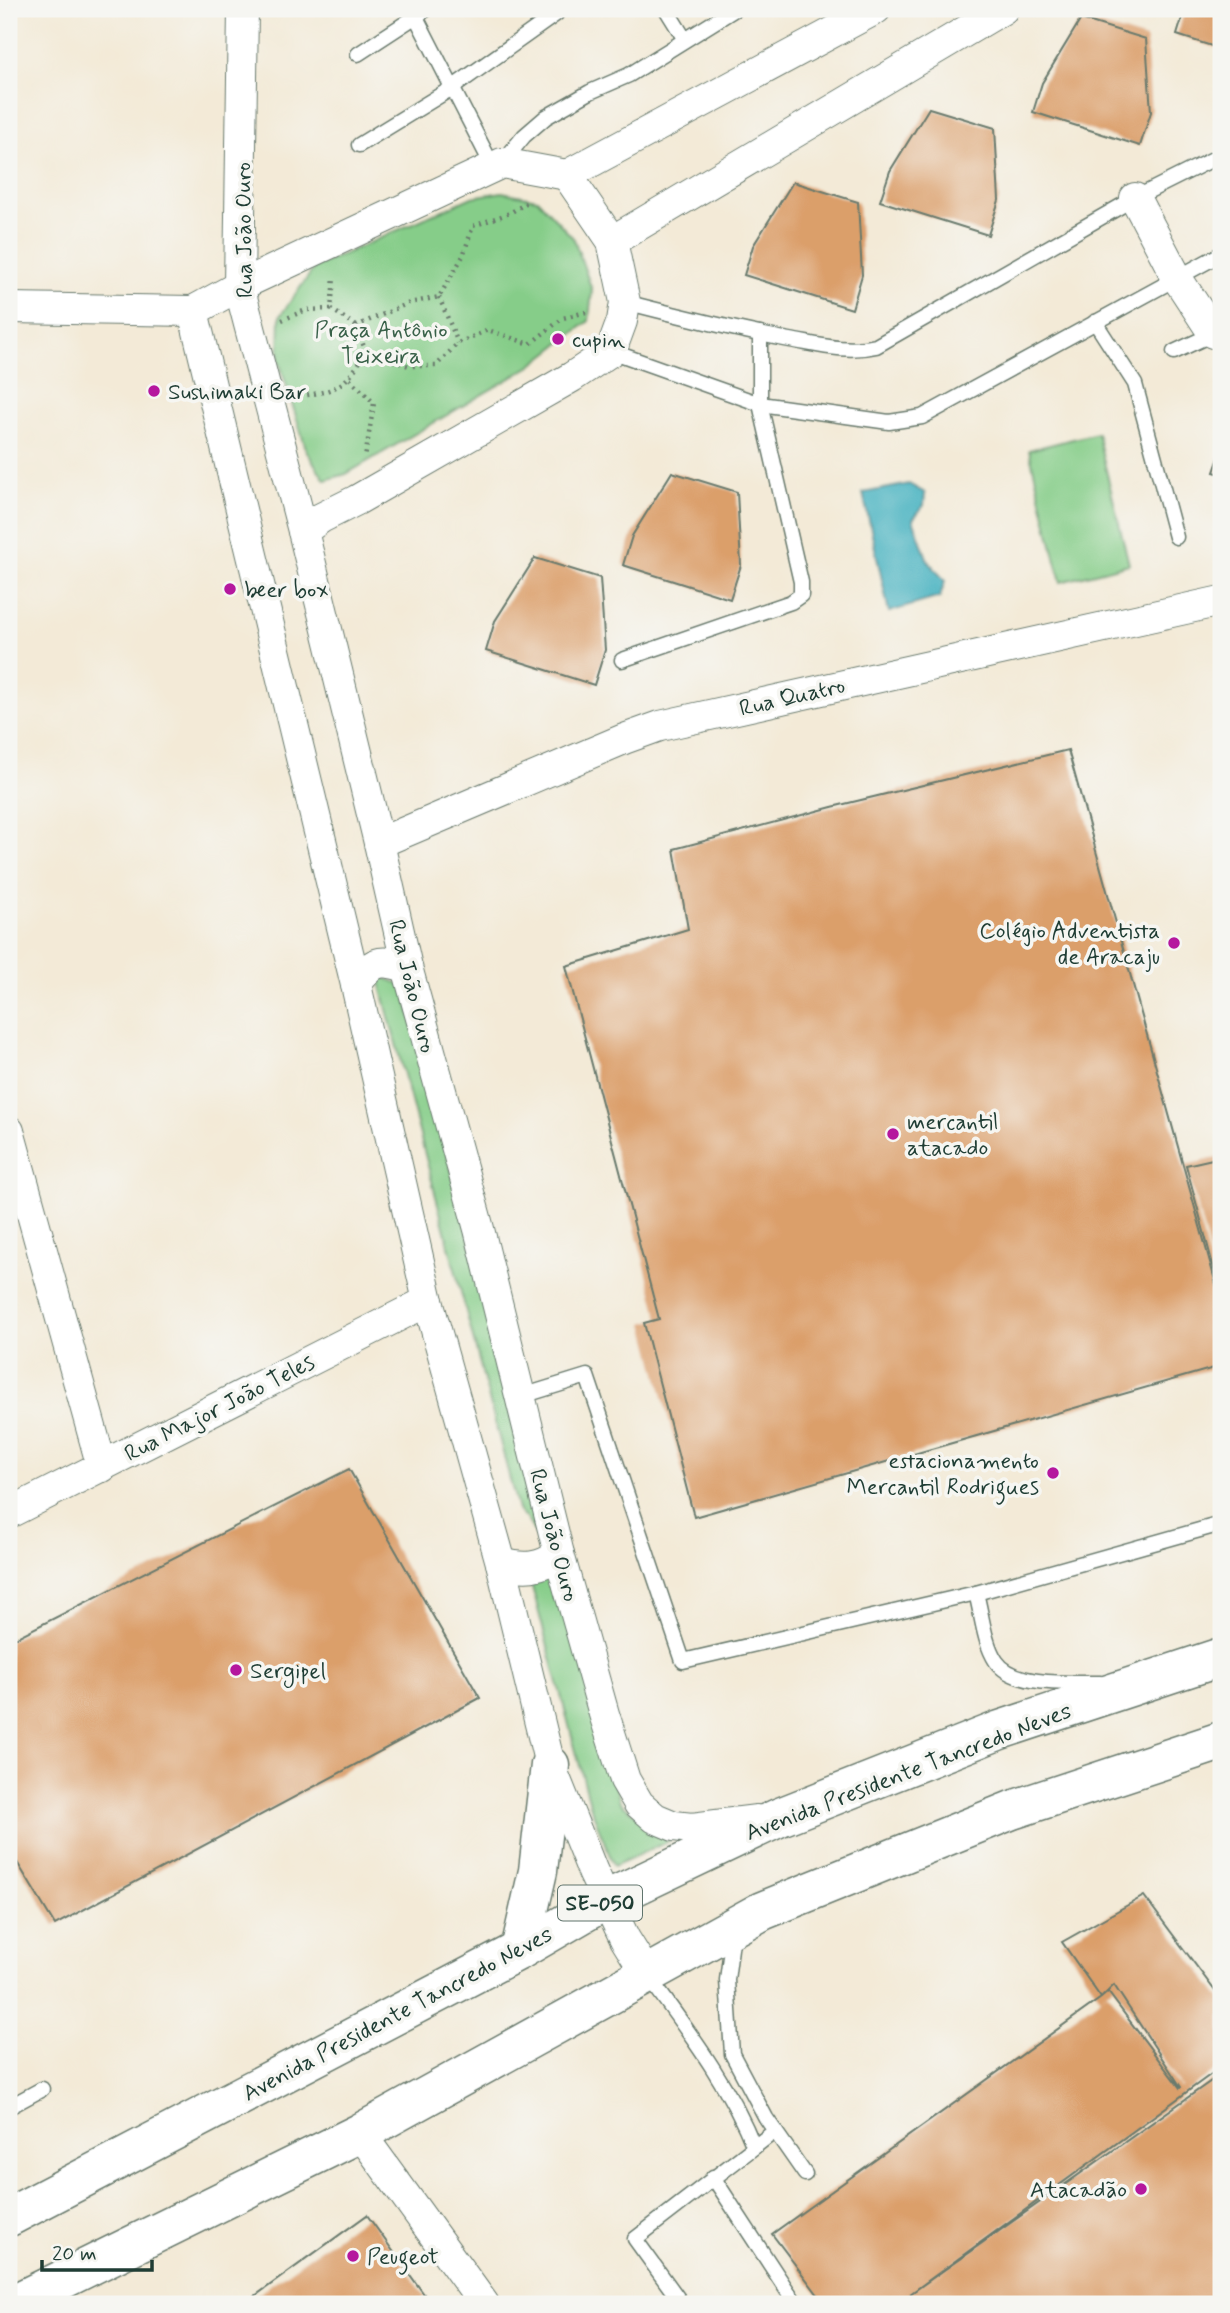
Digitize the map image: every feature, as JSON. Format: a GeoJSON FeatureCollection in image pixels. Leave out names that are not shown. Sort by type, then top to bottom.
{"type":"FeatureCollection","features":[{"type":"Feature","properties":{"kind":"main road","name":"Avenida Presidente Tancredo Neves"},"geometry":{"type":"LineString","coordinates":[[9,2217],[520,1950],[606,1900],[780,1817],[1000,1730],[1221,1657]]}},
{"type":"Feature","properties":{"kind":"main road"},"geometry":{"type":"LineString","coordinates":[[22,2302],[360,2133],[762,1911],[1012,1810],[1221,1741]]}},
{"type":"Feature","properties":{"kind":"main road"},"geometry":{"type":"LineString","coordinates":[[520,1950],[538,1871],[550,1765]]}},
{"type":"Feature","properties":{"kind":"street","name":"Rua João Ouro"},"geometry":{"type":"LineString","coordinates":[[243,9],[239,286],[303,531],[407,967],[479,1229],[559,1554],[625,1780],[639,1804],[655,1818],[674,1826],[692,1828],[780,1817]]}},
{"type":"Feature","properties":{"kind":"street"},"geometry":{"type":"LineString","coordinates":[[9,308],[193,311],[239,286],[497,165],[567,175],[876,9]]}},
{"type":"Feature","properties":{"kind":"street"},"geometry":{"type":"LineString","coordinates":[[612,241],[1003,9]]}},
{"type":"Feature","properties":{"kind":"street"},"geometry":{"type":"LineString","coordinates":[[303,531],[321,517],[357,500],[572,377],[611,351],[622,321],[625,302],[612,241],[567,175]]}},
{"type":"Feature","properties":{"kind":"street"},"geometry":{"type":"LineString","coordinates":[[1135,198],[1177,278],[1217,331]]}},
{"type":"Feature","properties":{"kind":"street"},"geometry":{"type":"LineString","coordinates":[[193,311],[356,985],[428,1301],[501,1563],[550,1765],[580,1843],[606,1900],[625,1939],[648,1976]]}},
{"type":"Feature","properties":{"kind":"street","name":"Rua Quatro"},"geometry":{"type":"LineString","coordinates":[[379,843],[624,738],[660,726],[1221,601]]}},
{"type":"Feature","properties":{"kind":"street"},"geometry":{"type":"LineString","coordinates":[[356,985],[368,968],[376,963],[384,961],[407,967]]}},
{"type":"Feature","properties":{"kind":"street"},"geometry":{"type":"LineString","coordinates":[[9,1131],[102,1466]]}},
{"type":"Feature","properties":{"kind":"street","name":"Rua Major João Teles"},"geometry":{"type":"LineString","coordinates":[[9,1513],[428,1301]]}},
{"type":"Feature","properties":{"kind":"street"},"geometry":{"type":"LineString","coordinates":[[501,1563],[517,1567],[537,1567],[548,1563],[559,1554]]}},
{"type":"Feature","properties":{"kind":"street"},"geometry":{"type":"LineString","coordinates":[[360,2133],[484,2304]]}},
{"type":"Feature","properties":{"kind":"lane"},"geometry":{"type":"LineString","coordinates":[[666,9],[684,38]]}},
{"type":"Feature","properties":{"kind":"lane"},"geometry":{"type":"LineString","coordinates":[[358,54],[422,13],[452,88],[497,165],[546,117],[590,92],[629,75],[684,38],[735,9]]}},
{"type":"Feature","properties":{"kind":"lane"},"geometry":{"type":"LineString","coordinates":[[359,145],[452,88],[556,14]]}},
{"type":"Feature","properties":{"kind":"lane"},"geometry":{"type":"LineString","coordinates":[[625,302],[760,334],[843,349],[876,346],[1135,198],[1221,155]]}},
{"type":"Feature","properties":{"kind":"lane"},"geometry":{"type":"LineString","coordinates":[[611,351],[760,404],[888,422],[922,417],[1221,254]]}},
{"type":"Feature","properties":{"kind":"lane"},"geometry":{"type":"LineString","coordinates":[[1095,323],[1135,384],[1176,537]]}},
{"type":"Feature","properties":{"kind":"lane"},"geometry":{"type":"LineString","coordinates":[[1174,352],[1217,331]]}},
{"type":"Feature","properties":{"kind":"lane"},"geometry":{"type":"LineString","coordinates":[[622,660],[791,603],[801,595],[801,582],[760,404],[760,334]]}},
{"type":"Feature","properties":{"kind":"lane"},"geometry":{"type":"LineString","coordinates":[[519,1397],[587,1376],[683,1661],[976,1593],[1221,1524]]}},
{"type":"Feature","properties":{"kind":"lane"},"geometry":{"type":"LineString","coordinates":[[976,1593],[992,1654],[1006,1673],[1015,1678],[1143,1683]]}},
{"type":"Feature","properties":{"kind":"lane"},"geometry":{"type":"LineString","coordinates":[[734,1928],[727,1980],[732,2054],[775,2131],[804,2174]]}},
{"type":"Feature","properties":{"kind":"lane"},"geometry":{"type":"LineString","coordinates":[[648,1976],[713,2068],[743,2119],[754,2147]]}},
{"type":"Feature","properties":{"kind":"lane"},"geometry":{"type":"LineString","coordinates":[[9,2107],[42,2089]]}},
{"type":"Feature","properties":{"kind":"lane"},"geometry":{"type":"LineString","coordinates":[[682,2304],[635,2239],[775,2131]]}},
{"type":"Feature","properties":{"kind":"lane"},"geometry":{"type":"LineString","coordinates":[[713,2177],[796,2304]]}},
{"type":"Feature","properties":{"kind":"path"},"geometry":{"type":"LineString","coordinates":[[356,326],[409,303],[439,297],[463,256],[473,226],[510,213],[567,175]]}},
{"type":"Feature","properties":{"kind":"path"},"geometry":{"type":"LineString","coordinates":[[331,309],[339,239]]}},
{"type":"Feature","properties":{"kind":"path"},"geometry":{"type":"LineString","coordinates":[[439,297],[458,343]]}},
{"type":"Feature","properties":{"kind":"path"},"geometry":{"type":"LineString","coordinates":[[366,352],[409,366],[436,366],[458,343],[488,330],[530,344],[563,317],[625,302]]}},
{"type":"Feature","properties":{"kind":"path"},"geometry":{"type":"LineString","coordinates":[[251,333],[306,310],[331,309],[356,326],[366,352]]}},
{"type":"Feature","properties":{"kind":"path"},"geometry":{"type":"LineString","coordinates":[[270,401],[323,393],[350,379],[366,352]]}},
{"type":"Feature","properties":{"kind":"path"},"geometry":{"type":"LineString","coordinates":[[350,379],[374,403],[357,500]]}},
{"type":"Feature","properties":{"kind":"green space","name":"Praça Antônio Teixeira"},"geometry":{"type":"Polygon","coordinates":[[[502,192],[537,199],[574,239],[592,290],[589,321],[531,366],[346,474],[325,480],[307,452],[279,361],[280,316],[315,267],[472,197],[502,192]]]}},
{"type":"Feature","properties":{"kind":"green space"},"geometry":{"type":"Polygon","coordinates":[[[1097,433],[1129,564],[1061,582],[1029,450],[1097,433]]]}},
{"type":"Feature","properties":{"kind":"green space"},"geometry":{"type":"Polygon","coordinates":[[[378,975],[403,985],[548,1539],[541,1543],[518,1510],[378,975]]]}},
{"type":"Feature","properties":{"kind":"green space"},"geometry":{"type":"Polygon","coordinates":[[[560,1567],[620,1802],[669,1841],[614,1866],[592,1811],[529,1576],[560,1567]]]}},
{"type":"Feature","properties":{"kind":"water"},"geometry":{"type":"Polygon","coordinates":[[[909,484],[925,493],[924,505],[913,519],[928,561],[945,581],[940,597],[889,612],[863,493],[909,484]]]}},
{"type":"Feature","properties":{"kind":"building"},"geometry":{"type":"Polygon","coordinates":[[[1185,9],[1221,9],[1221,49],[1177,35],[1185,9]]]}},
{"type":"Feature","properties":{"kind":"building"},"geometry":{"type":"Polygon","coordinates":[[[1081,19],[1146,39],[1151,112],[1140,146],[1033,112],[1042,83],[1081,19]]]}},
{"type":"Feature","properties":{"kind":"building"},"geometry":{"type":"Polygon","coordinates":[[[929,108],[995,128],[999,200],[988,235],[880,201],[890,171],[929,108]]]}},
{"type":"Feature","properties":{"kind":"building"},"geometry":{"type":"Polygon","coordinates":[[[793,182],[858,202],[862,275],[852,309],[744,275],[753,246],[793,182]]]}},
{"type":"Feature","properties":{"kind":"building"},"geometry":{"type":"Polygon","coordinates":[[[1221,452],[1221,474],[1214,472],[1221,452]]]}},
{"type":"Feature","properties":{"kind":"building"},"geometry":{"type":"Polygon","coordinates":[[[672,472],[737,492],[741,565],[730,599],[623,565],[632,536],[672,472]]]}},
{"type":"Feature","properties":{"kind":"building"},"geometry":{"type":"Polygon","coordinates":[[[535,558],[600,578],[605,650],[594,685],[486,651],[495,621],[535,558]]]}},
{"type":"Feature","properties":{"kind":"building","name":"mercantil atacado"},"geometry":{"type":"Polygon","coordinates":[[[1068,750],[1221,1302],[1221,1366],[694,1517],[644,1323],[659,1319],[566,966],[688,929],[674,849],[832,807],[1068,750]]]}},
{"type":"Feature","properties":{"kind":"building"},"geometry":{"type":"Polygon","coordinates":[[[1221,1157],[1221,1291],[1220,1291],[1186,1165],[1221,1157]]]}},
{"type":"Feature","properties":{"kind":"building","name":"Sergipel"},"geometry":{"type":"Polygon","coordinates":[[[349,1469],[480,1698],[55,1925],[9,1849],[9,1641],[349,1469]]]}},
{"type":"Feature","properties":{"kind":"building"},"geometry":{"type":"Polygon","coordinates":[[[1144,1896],[1221,1999],[1221,2067],[910,2294],[1221,2074],[1221,2304],[825,2304],[772,2234],[1101,1998],[1062,1942],[1144,1896]],[[1114,1985],[1101,1998],[1108,1992],[1180,2088],[1181,2087],[1114,1985]]]}},
{"type":"Feature","properties":{"kind":"building","name":"Peugeot"},"geometry":{"type":"Polygon","coordinates":[[[367,2215],[426,2297],[415,2304],[244,2304],[367,2215]]]}},
{"type":"Feature","properties":{"kind":"place","name":"cupin"},"geometry":{"type":"Point","coordinates":[558,339]}},
{"type":"Feature","properties":{"kind":"place","name":"Sushimaki Bar"},"geometry":{"type":"Point","coordinates":[154,391]}},
{"type":"Feature","properties":{"kind":"place","name":"beer box"},"geometry":{"type":"Point","coordinates":[230,589]}},
{"type":"Feature","properties":{"kind":"place","name":"Colégio Adventista de Aracaju"},"geometry":{"type":"Point","coordinates":[1174,943]}},
{"type":"Feature","properties":{"kind":"place","name":"mercantil atacado"},"geometry":{"type":"Point","coordinates":[893,1134]}},
{"type":"Feature","properties":{"kind":"place","name":"estacionamento Mercantil Rodrigues"},"geometry":{"type":"Point","coordinates":[1053,1473]}},
{"type":"Feature","properties":{"kind":"place","name":"Sergipel"},"geometry":{"type":"Point","coordinates":[236,1670]}},
{"type":"Feature","properties":{"kind":"place","name":"Atacadão"},"geometry":{"type":"Point","coordinates":[1141,2189]}},
{"type":"Feature","properties":{"kind":"place","name":"Peugeot"},"geometry":{"type":"Point","coordinates":[353,2256]}}]}
